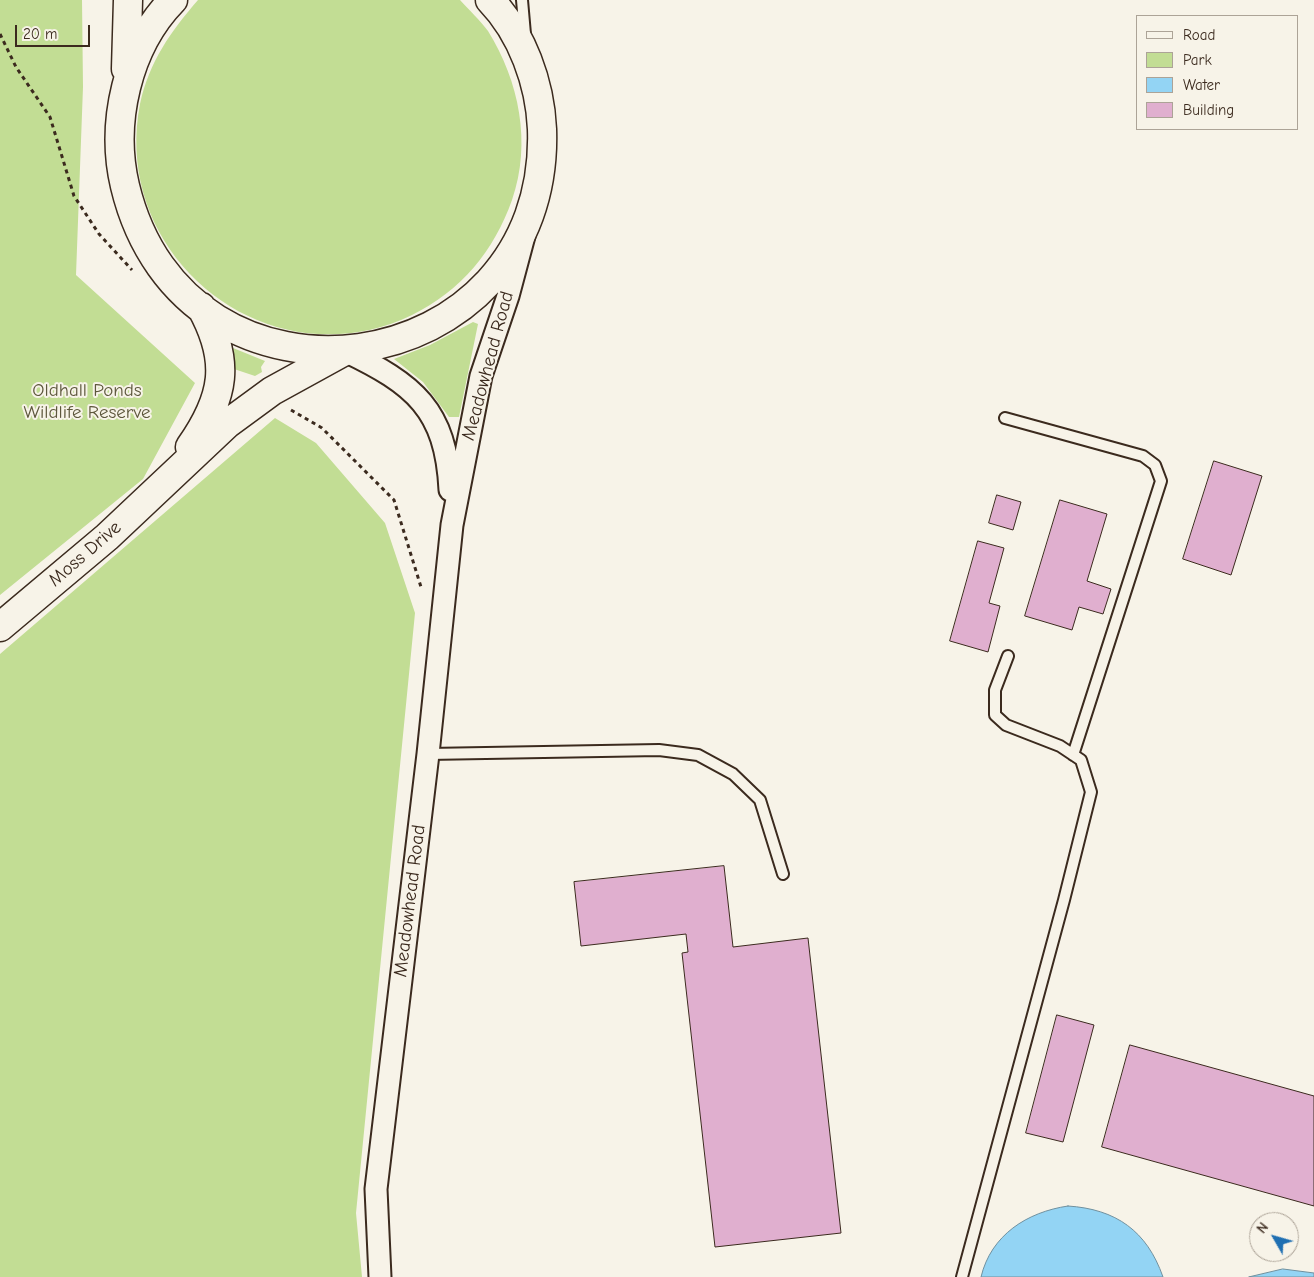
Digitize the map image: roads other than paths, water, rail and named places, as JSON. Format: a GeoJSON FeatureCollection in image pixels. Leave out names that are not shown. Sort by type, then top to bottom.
{"type":"FeatureCollection","features":[{"type":"Feature","properties":{"kind":"main road"},"geometry":{"type":"LineString","coordinates":[[128,0],[126,88],[119,129],[121,169],[130,209],[147,246],[171,279],[201,308],[233,328],[268,342],[305,350],[344,351],[392,343],[423,331],[451,314],[477,293],[499,268],[517,240],[531,209],[539,180],[543,149],[539,102],[526,58],[512,29],[490,0]]}},
{"type":"Feature","properties":{"kind":"main road"},"geometry":{"type":"LineString","coordinates":[[126,88],[140,47],[164,9],[173,0]]}},
{"type":"Feature","properties":{"kind":"main road","name":"Moss Drive"},"geometry":{"type":"LineString","coordinates":[[168,479],[202,430],[213,406],[219,386],[220,354],[214,332],[201,308]]}},
{"type":"Feature","properties":{"kind":"main road","name":"Moss Drive"},"geometry":{"type":"LineString","coordinates":[[0,626],[107,537],[227,424],[272,390],[344,351]]}},
{"type":"Feature","properties":{"kind":"street","name":"Meadowhead Road"},"geometry":{"type":"LineString","coordinates":[[380,1277],[376,1189],[428,754],[452,525],[482,376],[508,296],[531,209]]}},
{"type":"Feature","properties":{"kind":"street","name":"Meadowhead Road"},"geometry":{"type":"LineString","coordinates":[[344,351],[373,365],[404,384],[418,397],[432,416],[443,438],[449,465],[452,525]]}},
{"type":"Feature","properties":{"kind":"lane"},"geometry":{"type":"LineString","coordinates":[[522,0],[526,58]]}},
{"type":"Feature","properties":{"kind":"lane"},"geometry":{"type":"LineString","coordinates":[[1005,418],[1143,456],[1155,465],[1161,481],[1073,755]]}},
{"type":"Feature","properties":{"kind":"lane"},"geometry":{"type":"LineString","coordinates":[[962,1277],[1062,909],[1091,792],[1081,760],[1060,746],[1006,725],[995,715],[995,690],[1008,656]]}},
{"type":"Feature","properties":{"kind":"lane"},"geometry":{"type":"LineString","coordinates":[[428,754],[659,750],[698,755],[732,774],[760,800],[783,874]]}},
{"type":"Feature","properties":{"kind":"water"},"geometry":{"type":"Polygon","coordinates":[[[1068,1206],[1101,1212],[1128,1225],[1148,1247],[1163,1277],[981,1277],[993,1249],[1013,1228],[1039,1214],[1068,1206]]]}},
{"type":"Feature","properties":{"kind":"water"},"geometry":{"type":"Polygon","coordinates":[[[1283,1269],[1314,1273],[1314,1277],[1249,1277],[1283,1269]]]}},
{"type":"Feature","properties":{"kind":"park label","name":"Oldhall Ponds Wildlife Reserve"},"geometry":{"type":"Point","coordinates":[87,402]}}]}
